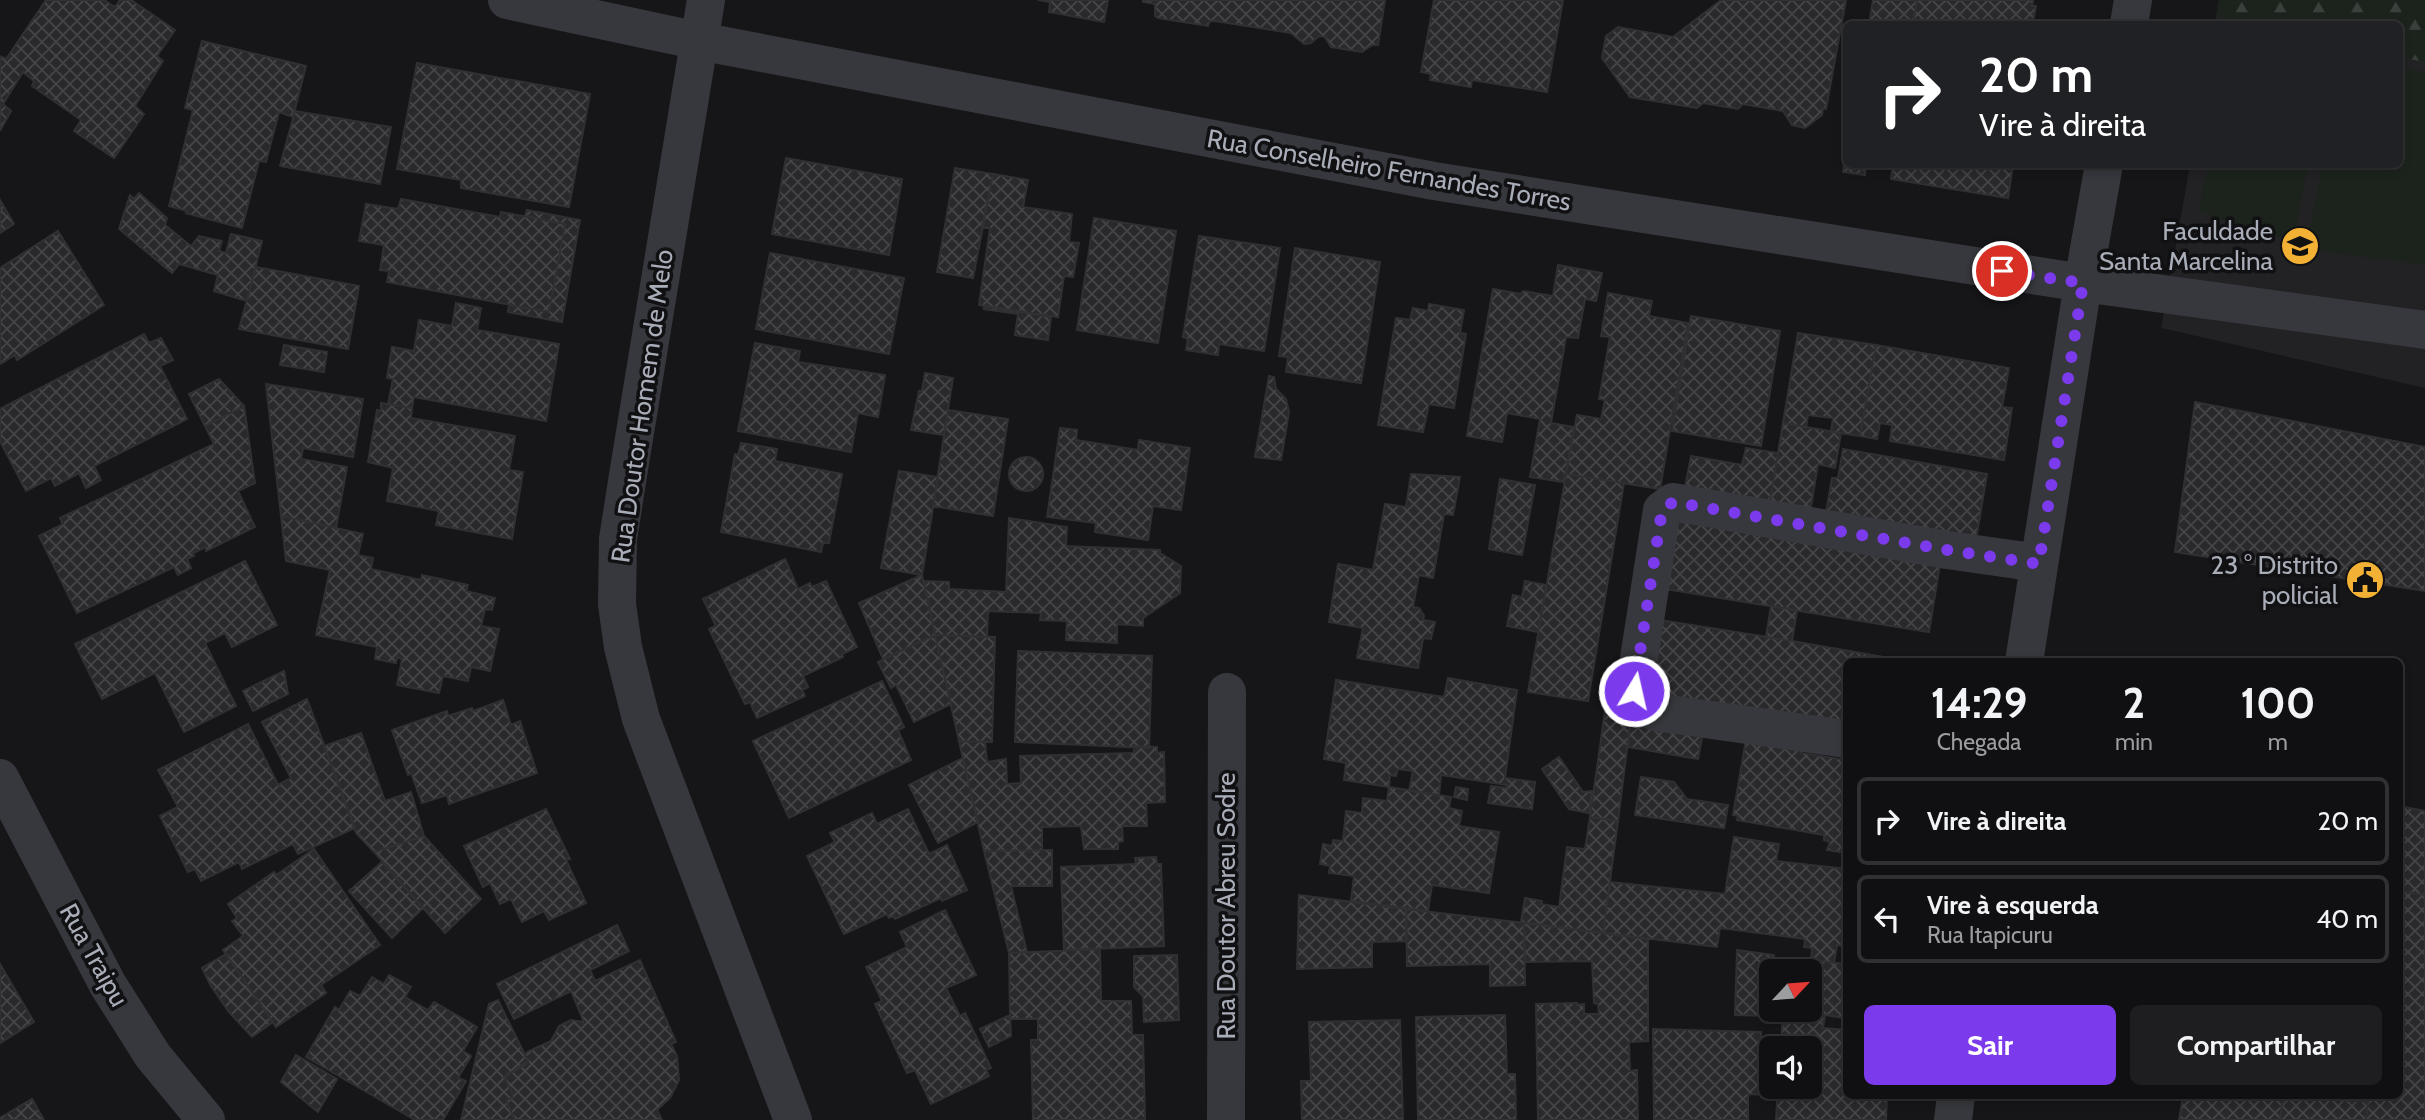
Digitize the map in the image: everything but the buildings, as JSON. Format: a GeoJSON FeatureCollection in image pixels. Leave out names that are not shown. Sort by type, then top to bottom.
{"type":"FeatureCollection","features":[{"type":"Feature","properties":{"kind":"street","name":"Rua Conselheiro Fernandes Torres"},"geometry":{"type":"LineString","coordinates":[[507,0],[699,41],[1434,181],[2083,283],[2425,330]]}},
{"type":"Feature","properties":{"kind":"street","name":"Rua Doutor Homem de Melo"},"geometry":{"type":"LineString","coordinates":[[706,0],[623,504],[618,539],[617,604],[623,647],[641,719],[793,1120]]}},
{"type":"Feature","properties":{"kind":"street"},"geometry":{"type":"LineString","coordinates":[[2130,21],[2133,0]]}},
{"type":"Feature","properties":{"kind":"street"},"geometry":{"type":"LineString","coordinates":[[2025,658],[2103,168]]}},
{"type":"Feature","properties":{"kind":"street"},"geometry":{"type":"LineString","coordinates":[[1843,739],[1655,712],[1634,691],[1662,510],[1666,505],[1673,502],[2039,564]]}},
{"type":"Feature","properties":{"kind":"street","name":"Rua Doutor Abreu Sodre"},"geometry":{"type":"LineString","coordinates":[[1226,1120],[1227,692]]}},
{"type":"Feature","properties":{"kind":"street","name":"Rua Traipu"},"geometry":{"type":"LineString","coordinates":[[0,778],[108,985],[153,1056],[206,1120]]}},
{"type":"Feature","properties":{"kind":"street"},"geometry":{"type":"LineString","coordinates":[[1953,1120],[1956,1099]]}},
{"type":"Feature","properties":{"kind":"shaded area","name":"Faculdade Santa Marcelina"},"geometry":{"type":"Polygon","coordinates":[[[2219,0],[2425,0],[2425,388],[2161,328],[2189,168],[2403,168],[2403,21],[2216,21],[2219,0]]]}},
{"type":"Feature","properties":{"kind":"green space"},"geometry":{"type":"Polygon","coordinates":[[[2219,0],[2425,0],[2425,62],[2403,58],[2403,21],[2237,21],[2216,16],[2219,0]]]}},
{"type":"Feature","properties":{"kind":"green space"},"geometry":{"type":"Polygon","coordinates":[[[2403,68],[2425,72],[2425,265],[2305,249],[2322,168],[2403,168],[2403,68]]]}},
{"type":"Feature","properties":{"kind":"green space"},"geometry":{"type":"Polygon","coordinates":[[[2207,168],[2307,168],[2293,242],[2198,211],[2207,168]]]}},
{"type":"Feature","properties":{"kind":"place","name":"Faculdade Santa Marcelina"},"geometry":{"type":"Point","coordinates":[2300,246]}},
{"type":"Feature","properties":{"kind":"place","name":"23 ° Distrito policial"},"geometry":{"type":"Point","coordinates":[2365,580]}},
{"type":"Feature","properties":{"kind":"route"},"geometry":{"type":"LineString","coordinates":[[1634,691],[1662,510],[1673,502],[2039,564],[2083,283],[2002,271]]}}]}
